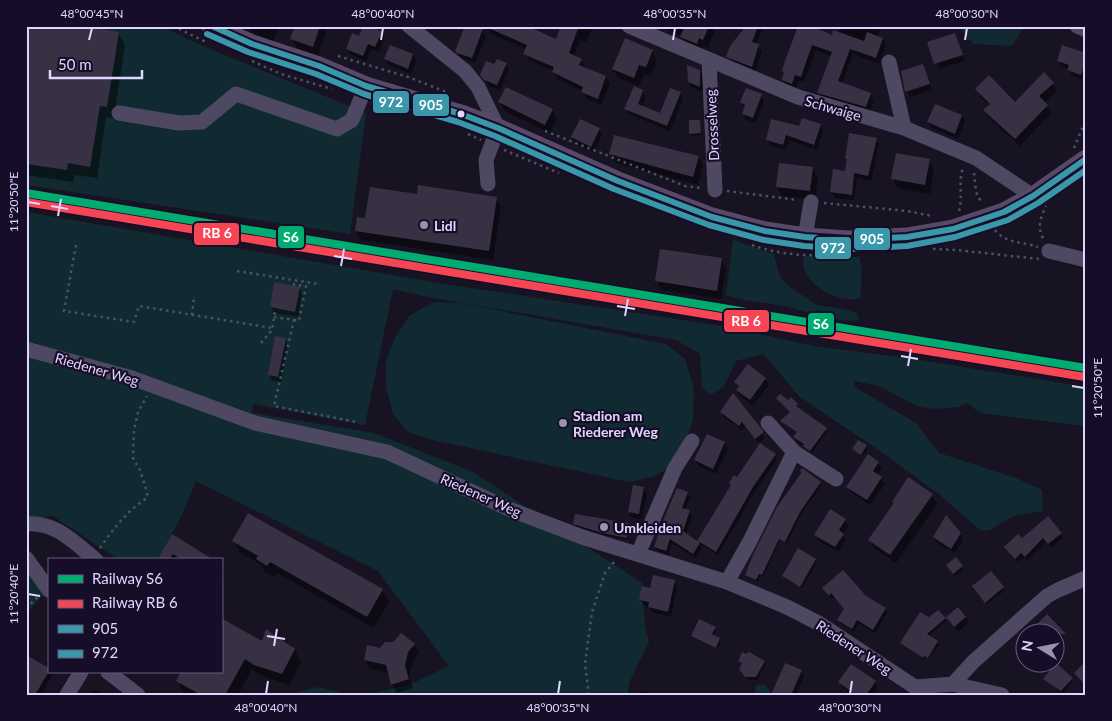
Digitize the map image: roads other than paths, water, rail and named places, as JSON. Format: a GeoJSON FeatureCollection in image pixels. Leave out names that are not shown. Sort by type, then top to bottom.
{"type":"FeatureCollection","features":[{"type":"Feature","properties":{"kind":"main road"},"geometry":{"type":"LineString","coordinates":[[211,26],[252,44],[319,66],[366,86],[461,114],[498,128],[618,181],[712,217],[754,229],[805,237],[848,240],[880,239],[931,234],[977,222],[1040,201],[1086,159]]}},
{"type":"Feature","properties":{"kind":"street"},"geometry":{"type":"LineString","coordinates":[[408,26],[465,71],[478,87],[498,128],[486,160],[488,184]]}},
{"type":"Feature","properties":{"kind":"street"},"geometry":{"type":"LineString","coordinates":[[1077,26],[1086,30]]}},
{"type":"Feature","properties":{"kind":"street","name":"Schwaige"},"geometry":{"type":"LineString","coordinates":[[632,27],[798,98],[904,128],[974,160],[1040,201]]}},
{"type":"Feature","properties":{"kind":"street","name":"Drosselweg"},"geometry":{"type":"LineString","coordinates":[[709,60],[715,190]]}},
{"type":"Feature","properties":{"kind":"street"},"geometry":{"type":"LineString","coordinates":[[889,62],[904,128]]}},
{"type":"Feature","properties":{"kind":"street"},"geometry":{"type":"LineString","coordinates":[[119,112],[179,123],[202,122],[236,94],[337,129],[352,120],[366,86]]}},
{"type":"Feature","properties":{"kind":"street"},"geometry":{"type":"LineString","coordinates":[[805,237],[811,202]]}},
{"type":"Feature","properties":{"kind":"street"},"geometry":{"type":"LineString","coordinates":[[1049,251],[1086,260]]}},
{"type":"Feature","properties":{"kind":"street","name":"Riedener Weg"},"geometry":{"type":"LineString","coordinates":[[26,349],[132,378],[255,423],[387,452],[510,509],[582,537],[727,582],[787,607],[820,624],[922,691],[953,684],[1002,695]]}},
{"type":"Feature","properties":{"kind":"street"},"geometry":{"type":"LineString","coordinates":[[768,423],[794,452],[836,480]]}},
{"type":"Feature","properties":{"kind":"street"},"geometry":{"type":"LineString","coordinates":[[631,552],[675,468],[692,442]]}},
{"type":"Feature","properties":{"kind":"street"},"geometry":{"type":"LineString","coordinates":[[727,582],[794,452]]}},
{"type":"Feature","properties":{"kind":"street"},"geometry":{"type":"LineString","coordinates":[[26,524],[40,523],[55,528],[94,558]]}},
{"type":"Feature","properties":{"kind":"street"},"geometry":{"type":"LineString","coordinates":[[26,558],[48,589]]}},
{"type":"Feature","properties":{"kind":"street"},"geometry":{"type":"LineString","coordinates":[[953,684],[973,662],[1047,596],[1086,578]]}},
{"type":"Feature","properties":{"kind":"street"},"geometry":{"type":"LineString","coordinates":[[67,695],[80,674]]}},
{"type":"Feature","properties":{"kind":"street"},"geometry":{"type":"LineString","coordinates":[[111,674],[138,695]]}},
{"type":"Feature","properties":{"kind":"rail line","name":"S6"},"geometry":{"type":"LineString","coordinates":[[26,193],[1086,368]]}},
{"type":"Feature","properties":{"kind":"place","name":"Lidl"},"geometry":{"type":"Point","coordinates":[424,225]}},
{"type":"Feature","properties":{"kind":"place","name":"Stadion am Riederer Weg"},"geometry":{"type":"Point","coordinates":[563,423]}},
{"type":"Feature","properties":{"kind":"place","name":"Umkleiden"},"geometry":{"type":"Point","coordinates":[604,527]}}]}
